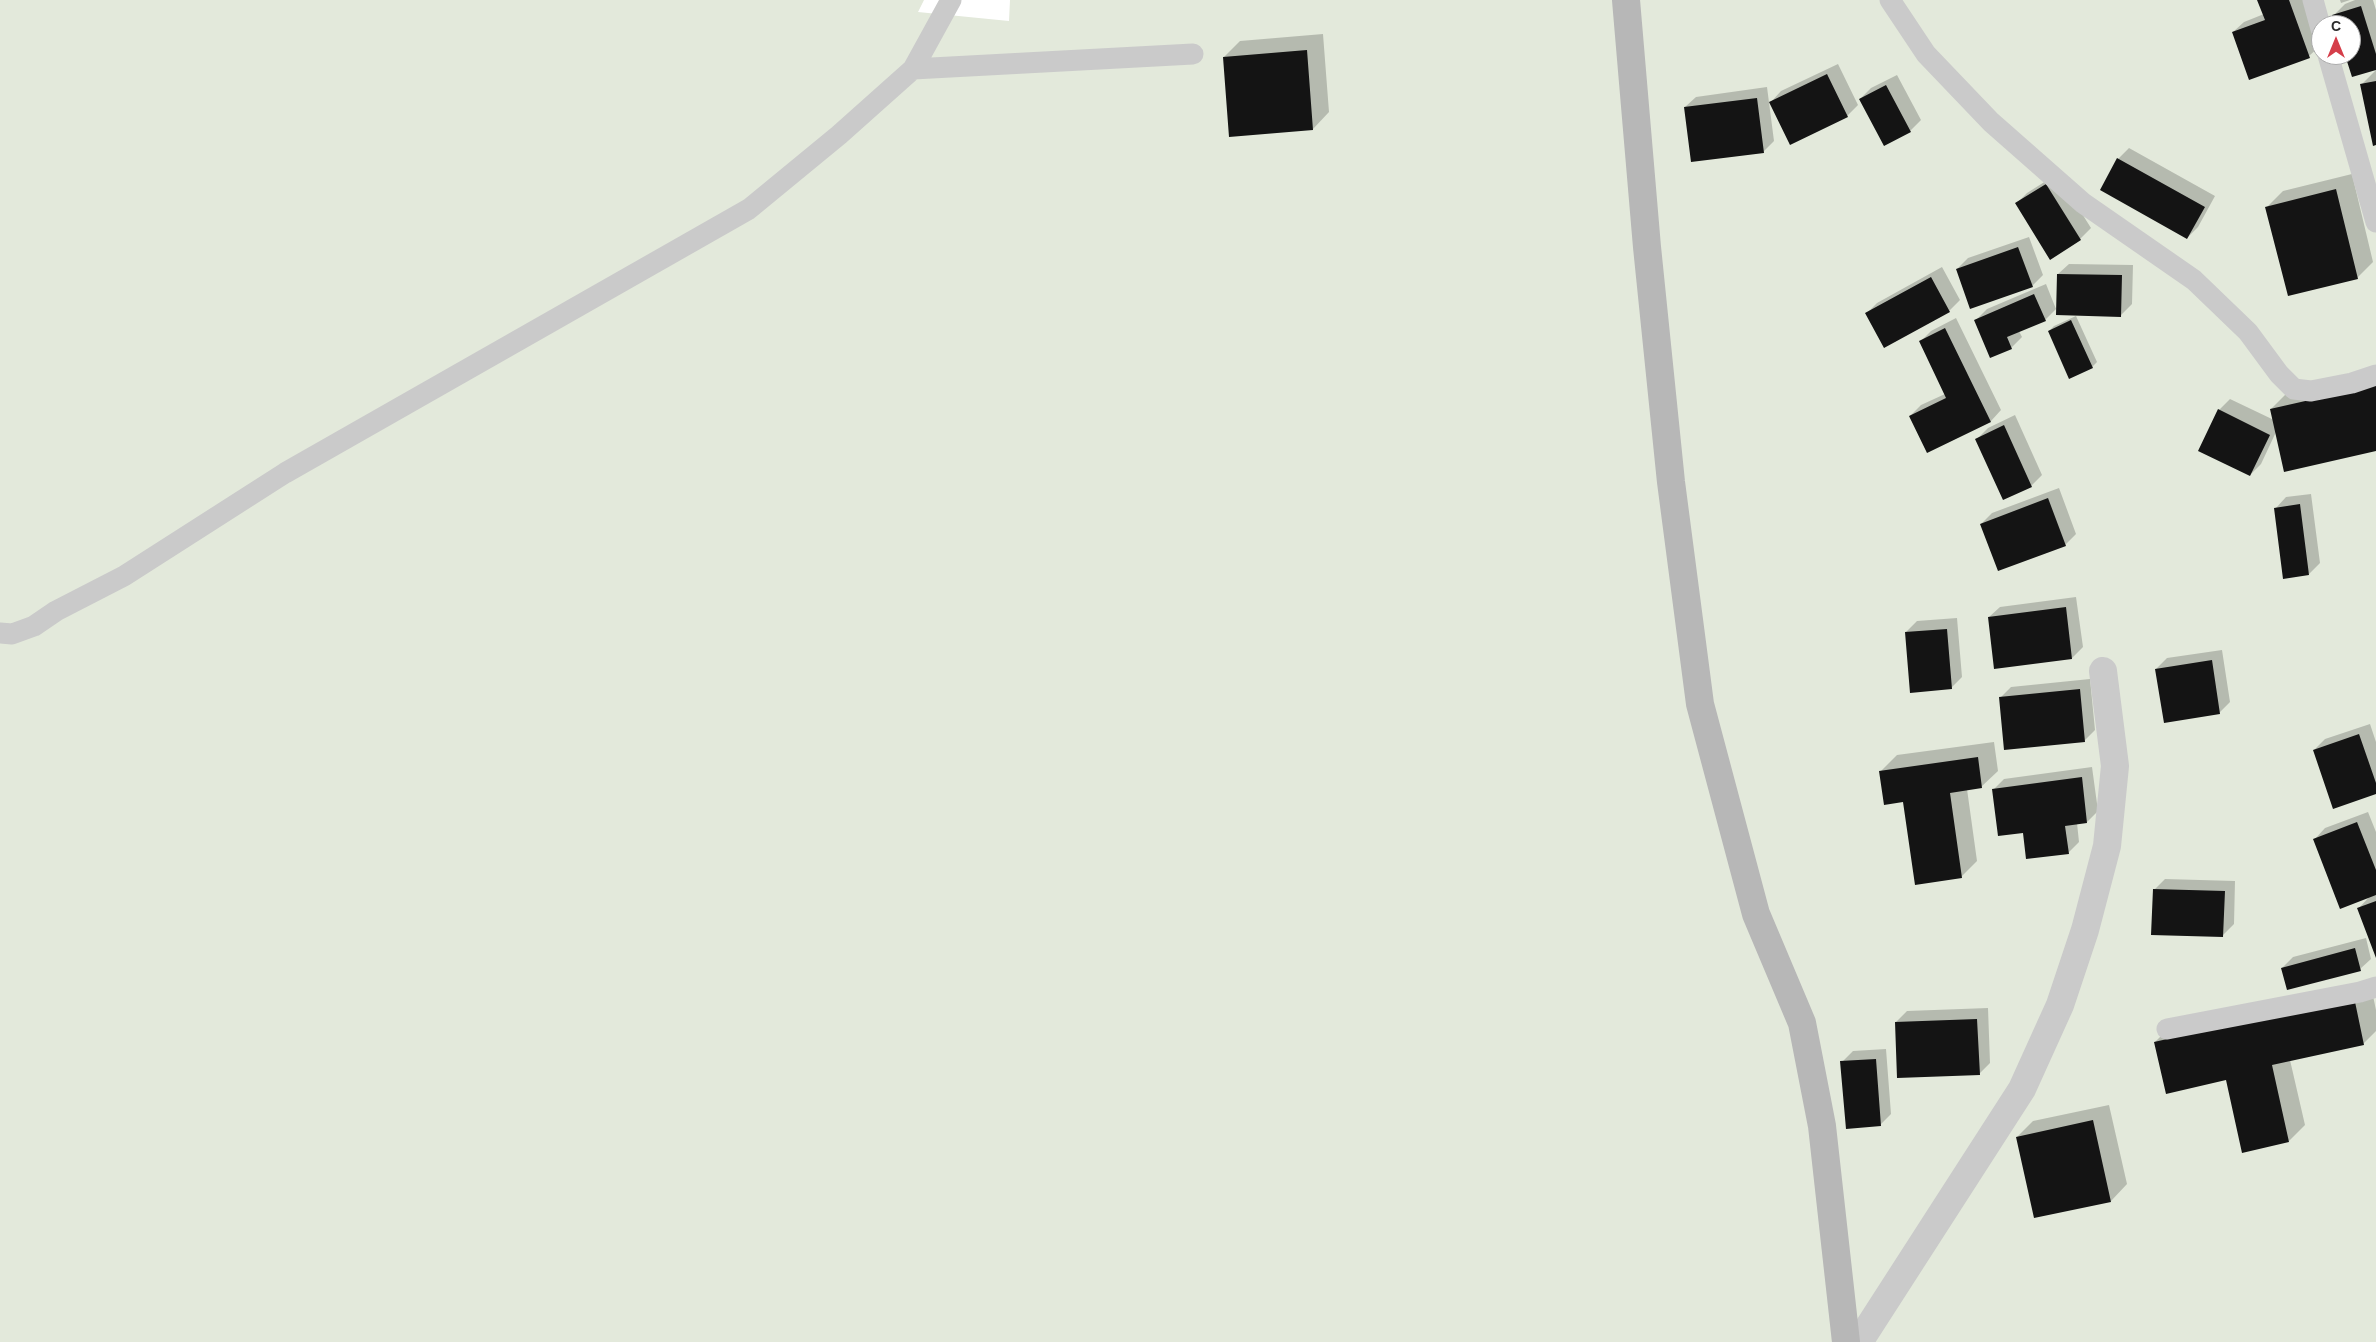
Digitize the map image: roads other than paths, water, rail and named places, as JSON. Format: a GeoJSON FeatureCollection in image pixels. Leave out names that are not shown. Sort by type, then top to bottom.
{"type":"FeatureCollection","features":[{"type":"Feature","properties":{"kind":"street"},"geometry":{"type":"LineString","coordinates":[[1626,0],[1647,247],[1670,482],[1700,704],[1756,914],[1802,1023],[1822,1126],[1846,1342]]}},
{"type":"Feature","properties":{"kind":"street"},"geometry":{"type":"LineString","coordinates":[[1859,1342],[2022,1089],[2060,1005],[2086,930],[2107,846],[2115,766],[2103,671]]}},
{"type":"Feature","properties":{"kind":"lane"},"geometry":{"type":"LineString","coordinates":[[0,633],[12,634],[34,626],[56,611],[124,576],[284,473],[749,209],[839,135],[913,69],[950,0]]}},
{"type":"Feature","properties":{"kind":"lane"},"geometry":{"type":"LineString","coordinates":[[1890,0],[1926,54],[1991,122],[2082,203],[2194,280],[2248,332],[2279,374],[2294,389],[2311,391],[2352,383],[2376,375]]}},
{"type":"Feature","properties":{"kind":"lane"},"geometry":{"type":"LineString","coordinates":[[2313,0],[2317,15]]}},
{"type":"Feature","properties":{"kind":"lane"},"geometry":{"type":"LineString","coordinates":[[913,69],[1193,54]]}},
{"type":"Feature","properties":{"kind":"lane"},"geometry":{"type":"LineString","coordinates":[[2331,65],[2376,222]]}},
{"type":"Feature","properties":{"kind":"lane"},"geometry":{"type":"LineString","coordinates":[[2167,1029],[2360,992],[2376,987]]}}]}
